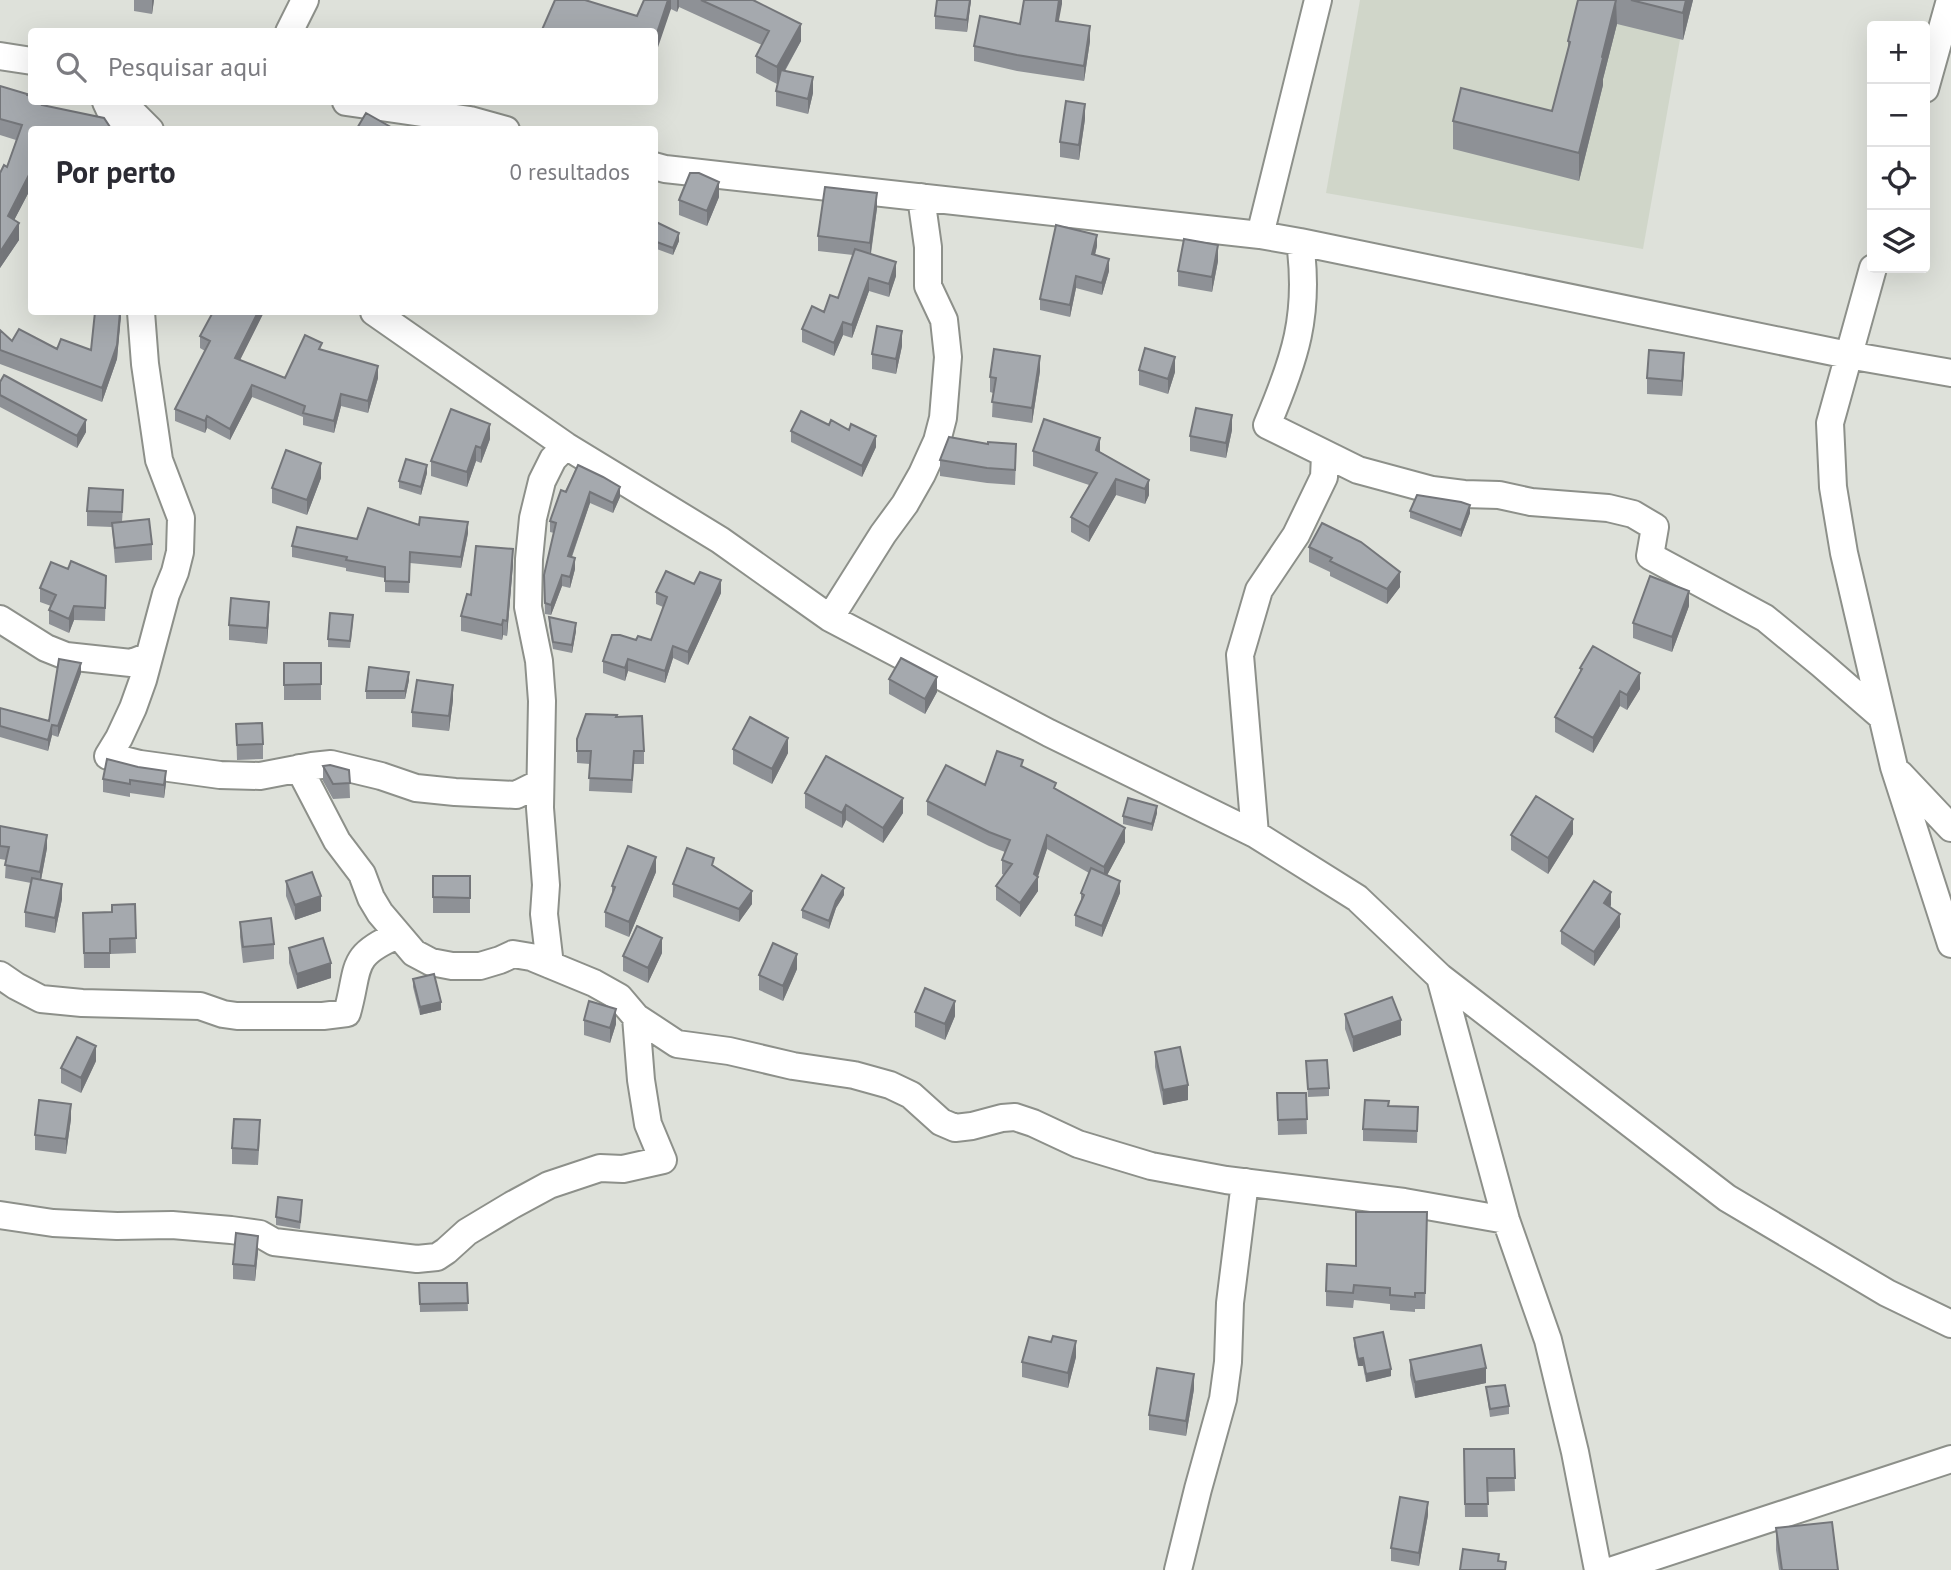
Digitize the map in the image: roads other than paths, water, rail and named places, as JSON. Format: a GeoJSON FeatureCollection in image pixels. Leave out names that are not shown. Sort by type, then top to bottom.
{"type":"FeatureCollection","features":[{"type":"Feature","properties":{"kind":"street"},"geometry":{"type":"LineString","coordinates":[[291,28],[305,0]]}},
{"type":"Feature","properties":{"kind":"street"},"geometry":{"type":"LineString","coordinates":[[1260,235],[1318,0]]}},
{"type":"Feature","properties":{"kind":"street"},"geometry":{"type":"LineString","coordinates":[[1926,84],[1950,0]]}},
{"type":"Feature","properties":{"kind":"street"},"geometry":{"type":"LineString","coordinates":[[0,56],[28,60]]}},
{"type":"Feature","properties":{"kind":"street"},"geometry":{"type":"LineString","coordinates":[[107,105],[117,126]]}},
{"type":"Feature","properties":{"kind":"street"},"geometry":{"type":"LineString","coordinates":[[125,105],[146,126]]}},
{"type":"Feature","properties":{"kind":"street"},"geometry":{"type":"LineString","coordinates":[[367,105],[470,120],[492,126]]}},
{"type":"Feature","properties":{"kind":"street"},"geometry":{"type":"LineString","coordinates":[[658,167],[1260,235],[1848,355],[1951,373]]}},
{"type":"Feature","properties":{"kind":"street"},"geometry":{"type":"LineString","coordinates":[[830,618],[922,474],[937,441],[943,418],[947,345],[944,320],[928,286],[928,247],[921,197]]}},
{"type":"Feature","properties":{"kind":"street"},"geometry":{"type":"LineString","coordinates":[[1300,242],[1303,305],[1299,335],[1267,425],[1358,470],[1432,490],[1608,508],[1633,514],[1655,527],[1650,556],[1765,618],[1882,717]]}},
{"type":"Feature","properties":{"kind":"street"},"geometry":{"type":"LineString","coordinates":[[1872,273],[1830,423],[1832,487],[1843,553],[1894,767],[1951,944]]}},
{"type":"Feature","properties":{"kind":"street"},"geometry":{"type":"LineString","coordinates":[[141,315],[145,364],[159,460],[181,518],[180,552],[143,680],[133,708],[108,756],[139,764],[220,775],[260,776],[331,764],[382,776],[416,788],[456,792],[516,795],[540,783]]}},
{"type":"Feature","properties":{"kind":"street"},"geometry":{"type":"LineString","coordinates":[[378,315],[566,446],[720,540],[830,618],[1049,733],[1255,834],[1356,898],[1440,977],[1727,1198],[1887,1293],[1951,1324]]}},
{"type":"Feature","properties":{"kind":"street"},"geometry":{"type":"LineString","coordinates":[[550,965],[544,914],[546,885],[540,808],[542,701],[539,661],[528,607],[529,559],[533,518],[542,481],[552,459],[566,446]]}},
{"type":"Feature","properties":{"kind":"street"},"geometry":{"type":"LineString","coordinates":[[1255,834],[1240,655],[1259,590],[1296,535],[1324,477],[1325,455]]}},
{"type":"Feature","properties":{"kind":"street"},"geometry":{"type":"LineString","coordinates":[[0,619],[46,648],[66,656],[131,663],[149,656]]}},
{"type":"Feature","properties":{"kind":"street"},"geometry":{"type":"LineString","coordinates":[[1894,767],[1951,828]]}},
{"type":"Feature","properties":{"kind":"street"},"geometry":{"type":"LineString","coordinates":[[299,768],[337,841],[362,874],[371,898],[414,953],[431,962],[452,966],[480,965],[513,954],[531,957],[611,992],[636,1017],[677,1044],[854,1075],[890,1085],[911,1095],[941,1122],[955,1128],[1015,1117],[1078,1144],[1151,1166],[1226,1180],[1404,1202],[1506,1220]]}},
{"type":"Feature","properties":{"kind":"street"},"geometry":{"type":"LineString","coordinates":[[0,975],[41,999],[82,1003],[200,1006],[237,1016],[323,1016],[347,1013],[360,961],[369,950],[398,935]]}},
{"type":"Feature","properties":{"kind":"street"},"geometry":{"type":"LineString","coordinates":[[1440,977],[1506,1220],[1548,1340],[1575,1452],[1598,1570]]}},
{"type":"Feature","properties":{"kind":"street"},"geometry":{"type":"LineString","coordinates":[[0,1215],[53,1223],[172,1225],[231,1230],[260,1234],[274,1242],[417,1259],[437,1257],[467,1233],[549,1185],[600,1168],[623,1169],[663,1160],[648,1124],[640,1080],[636,1017]]}},
{"type":"Feature","properties":{"kind":"street"},"geometry":{"type":"LineString","coordinates":[[1178,1570],[1223,1399],[1228,1362],[1230,1303],[1245,1182]]}},
{"type":"Feature","properties":{"kind":"street"},"geometry":{"type":"LineString","coordinates":[[1613,1570],[1951,1459]]}}]}
